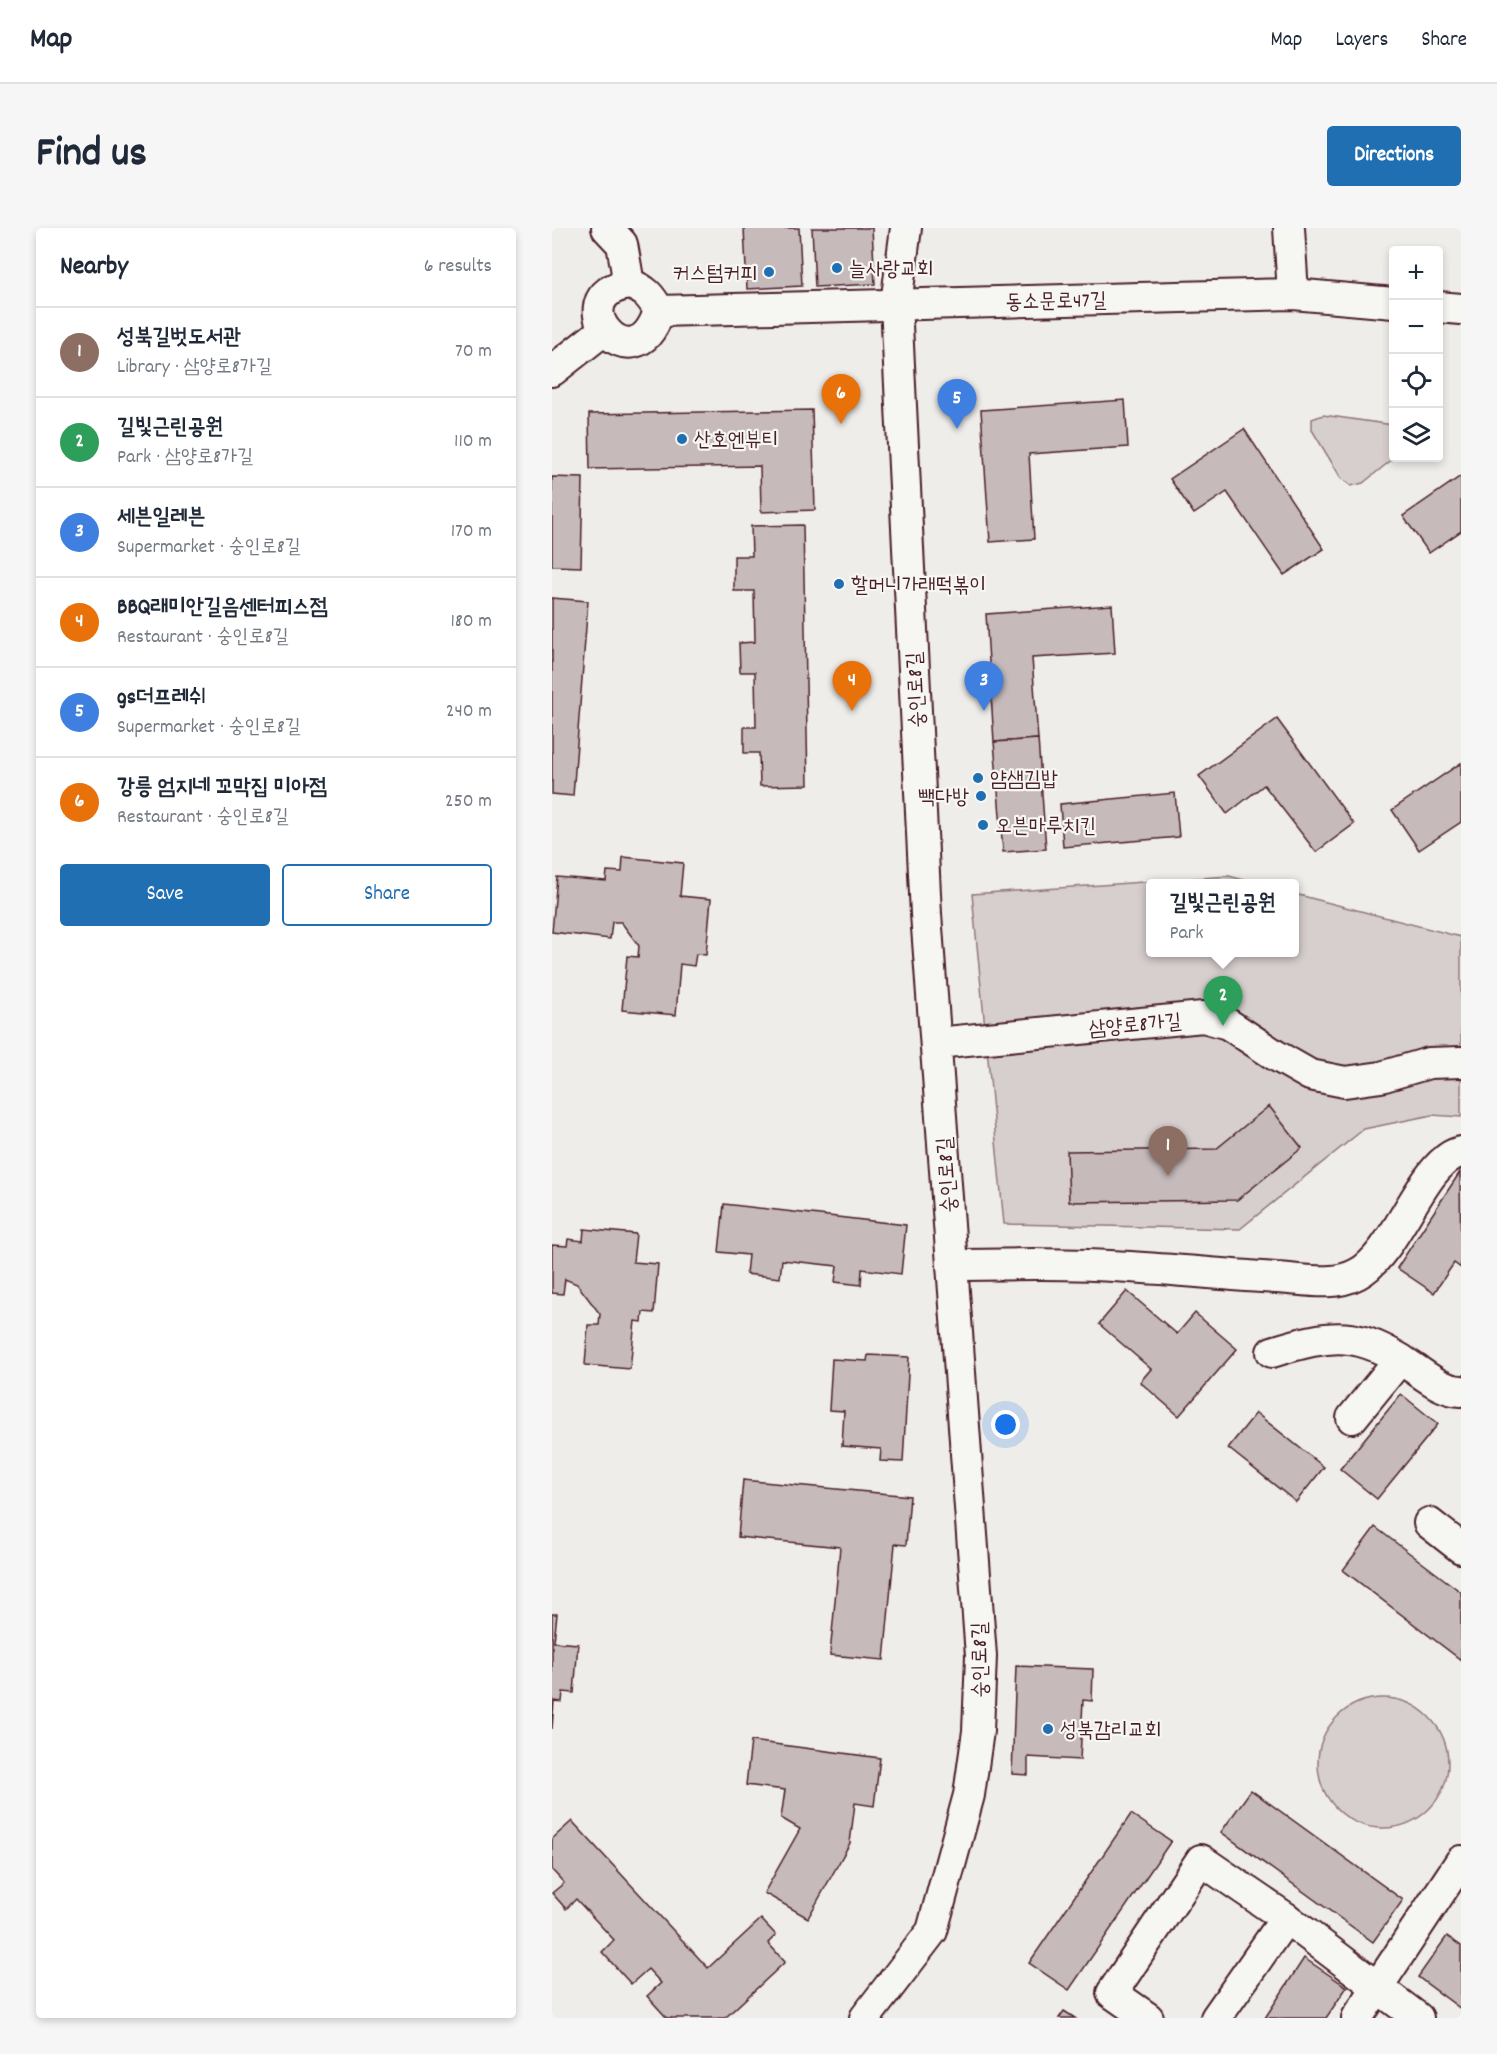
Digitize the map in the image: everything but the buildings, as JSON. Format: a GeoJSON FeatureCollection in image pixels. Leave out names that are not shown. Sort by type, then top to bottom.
{"type":"FeatureCollection","features":[{"type":"Feature","properties":{"kind":"street"},"geometry":{"type":"LineString","coordinates":[[607,228],[622,244],[629,284]]}},
{"type":"Feature","properties":{"kind":"street"},"geometry":{"type":"LineString","coordinates":[[896,304],[906,228]]}},
{"type":"Feature","properties":{"kind":"street"},"geometry":{"type":"LineString","coordinates":[[1289,228],[1293,294]]}},
{"type":"Feature","properties":{"kind":"street"},"geometry":{"type":"LineString","coordinates":[[629,284],[642,288],[651,296],[659,311],[649,333],[639,340],[626,343],[614,339],[604,330],[599,318],[600,305],[606,294],[616,286],[629,284]]}},
{"type":"Feature","properties":{"kind":"street","name":"동소문로47길"},"geometry":{"type":"LineString","coordinates":[[659,311],[1293,294],[1389,303]]}},
{"type":"Feature","properties":{"kind":"street","name":"숭인로8길"},"geometry":{"type":"LineString","coordinates":[[865,2018],[932,1931],[969,1795],[978,1731],[981,1656],[926,914],[896,304]]}},
{"type":"Feature","properties":{"kind":"street"},"geometry":{"type":"LineString","coordinates":[[1443,307],[1461,309]]}},
{"type":"Feature","properties":{"kind":"street"},"geometry":{"type":"LineString","coordinates":[[552,370],[604,330]]}},
{"type":"Feature","properties":{"kind":"street","name":"삼양로8가길"},"geometry":{"type":"LineString","coordinates":[[936,1042],[1203,1017],[1228,1024],[1310,1075],[1345,1082],[1381,1077],[1429,1064],[1461,1062]]}},
{"type":"Feature","properties":{"kind":"street"},"geometry":{"type":"LineString","coordinates":[[953,1265],[1130,1266],[1249,1276],[1342,1280],[1357,1274],[1371,1264],[1430,1177],[1446,1158],[1461,1152]]}},
{"type":"Feature","properties":{"kind":"street"},"geometry":{"type":"LineString","coordinates":[[1272,1352],[1305,1342],[1339,1337],[1365,1341],[1400,1359],[1440,1386],[1461,1390]]}},
{"type":"Feature","properties":{"kind":"street"},"geometry":{"type":"LineString","coordinates":[[1352,1418],[1400,1359]]}},
{"type":"Feature","properties":{"kind":"street"},"geometry":{"type":"LineString","coordinates":[[1429,1523],[1461,1548]]}},
{"type":"Feature","properties":{"kind":"street"},"geometry":{"type":"LineString","coordinates":[[1148,2018],[1112,1993],[1202,1860],[1286,1918],[1418,2018]]}},
{"type":"Feature","properties":{"kind":"street"},"geometry":{"type":"LineString","coordinates":[[1357,2018],[1461,1860]]}},
{"type":"Feature","properties":{"kind":"street"},"geometry":{"type":"LineString","coordinates":[[1216,2018],[1286,1918]]}},
{"type":"Feature","properties":{"kind":"shaded area"},"geometry":{"type":"Polygon","coordinates":[[[1323,415],[1389,424],[1389,462],[1363,483],[1351,486],[1341,478],[1312,430],[1312,419],[1323,415]]]}},
{"type":"Feature","properties":{"kind":"shaded area"},"geometry":{"type":"Polygon","coordinates":[[[1229,876],[1240,879],[1186,879],[1229,876]]]}},
{"type":"Feature","properties":{"kind":"shaded area"},"geometry":{"type":"Polygon","coordinates":[[[1146,882],[1146,957],[1299,957],[1299,895],[1461,937],[1461,1117],[1432,1115],[1364,1129],[1240,1229],[1004,1224],[972,894],[1146,882]]]}},
{"type":"Feature","properties":{"kind":"shaded area"},"geometry":{"type":"Polygon","coordinates":[[[1383,1698],[1408,1703],[1429,1717],[1443,1738],[1448,1763],[1443,1788],[1429,1809],[1408,1823],[1383,1828],[1358,1823],[1337,1809],[1323,1788],[1318,1763],[1323,1738],[1337,1717],[1358,1703],[1383,1698]]]}},
{"type":"Feature","properties":{"kind":"place","name":"늘사랑교회"},"geometry":{"type":"Point","coordinates":[837,268]}},
{"type":"Feature","properties":{"kind":"place","name":"커스텀커피"},"geometry":{"type":"Point","coordinates":[769,272]}},
{"type":"Feature","properties":{"kind":"place","name":"강릉 엄지네 꼬막집 미아점"},"geometry":{"type":"Point","coordinates":[841,424]}},
{"type":"Feature","properties":{"kind":"place","name":"gs더프레쉬"},"geometry":{"type":"Point","coordinates":[957,429]}},
{"type":"Feature","properties":{"kind":"place","name":"산호엔뷰티"},"geometry":{"type":"Point","coordinates":[682,439]}},
{"type":"Feature","properties":{"kind":"place","name":"할머니가래떡볶이"},"geometry":{"type":"Point","coordinates":[839,584]}},
{"type":"Feature","properties":{"kind":"place","name":"BBQ래미안길음센터피스점"},"geometry":{"type":"Point","coordinates":[852,711]}},
{"type":"Feature","properties":{"kind":"place","name":"세븐일레븐"},"geometry":{"type":"Point","coordinates":[984,711]}},
{"type":"Feature","properties":{"kind":"place","name":"얌샘김밥"},"geometry":{"type":"Point","coordinates":[978,778]}},
{"type":"Feature","properties":{"kind":"place","name":"빽다방"},"geometry":{"type":"Point","coordinates":[981,796]}},
{"type":"Feature","properties":{"kind":"place","name":"오븐마루치킨"},"geometry":{"type":"Point","coordinates":[983,825]}},
{"type":"Feature","properties":{"kind":"place","name":"길빛근린공원"},"geometry":{"type":"Point","coordinates":[1223,1026]}},
{"type":"Feature","properties":{"kind":"place","name":"성북길벗도서관"},"geometry":{"type":"Point","coordinates":[1168,1176]}},
{"type":"Feature","properties":{"kind":"place","name":"성북감리교회"},"geometry":{"type":"Point","coordinates":[1048,1729]}}]}
